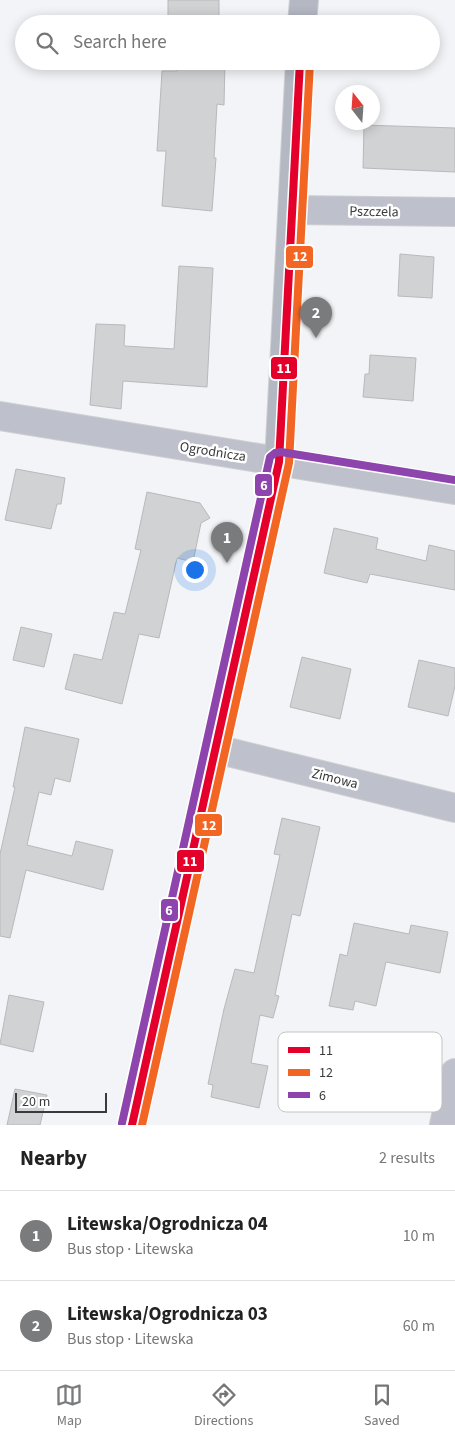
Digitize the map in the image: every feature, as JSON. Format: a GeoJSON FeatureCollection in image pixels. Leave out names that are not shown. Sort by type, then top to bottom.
{"type":"FeatureCollection","features":[{"type":"Feature","properties":{"kind":"main road"},"geometry":{"type":"LineString","coordinates":[[303,15],[304,0]]}},
{"type":"Feature","properties":{"kind":"main road"},"geometry":{"type":"LineString","coordinates":[[132,1125],[279,462],[300,70]]}},
{"type":"Feature","properties":{"kind":"street","name":"Pszczela"},"geometry":{"type":"LineString","coordinates":[[293,210],[455,212]]}},
{"type":"Feature","properties":{"kind":"street","name":"Ogrodnicza"},"geometry":{"type":"LineString","coordinates":[[0,416],[455,490]]}},
{"type":"Feature","properties":{"kind":"street","name":"Zimowa"},"geometry":{"type":"LineString","coordinates":[[216,749],[455,808]]}},
{"type":"Feature","properties":{"kind":"street"},"geometry":{"type":"LineString","coordinates":[[444,1125],[455,1072]]}},
{"type":"Feature","properties":{"kind":"building"},"geometry":{"type":"Polygon","coordinates":[[[168,0],[219,0],[219,15],[168,15],[168,0]]]}},
{"type":"Feature","properties":{"kind":"building"},"geometry":{"type":"Polygon","coordinates":[[[225,70],[224,105],[217,104],[214,158],[216,158],[212,211],[162,206],[166,151],[157,151],[162,71],[225,70]]]}},
{"type":"Feature","properties":{"kind":"building"},"geometry":{"type":"Polygon","coordinates":[[[380,126],[455,128],[455,172],[363,168],[364,130],[380,130],[380,126]]]}},
{"type":"Feature","properties":{"kind":"building"},"geometry":{"type":"Polygon","coordinates":[[[400,254],[434,257],[432,298],[398,296],[400,254]]]}},
{"type":"Feature","properties":{"kind":"building"},"geometry":{"type":"Polygon","coordinates":[[[179,266],[213,268],[207,387],[123,381],[121,409],[90,405],[96,324],[125,325],[125,346],[174,349],[179,266]]]}},
{"type":"Feature","properties":{"kind":"building"},"geometry":{"type":"Polygon","coordinates":[[[370,355],[416,358],[413,401],[363,397],[365,374],[369,374],[370,355]]]}},
{"type":"Feature","properties":{"kind":"building"},"geometry":{"type":"Polygon","coordinates":[[[16,469],[65,478],[61,504],[57,504],[51,529],[5,520],[16,469]]]}},
{"type":"Feature","properties":{"kind":"building"},"geometry":{"type":"Polygon","coordinates":[[[147,492],[200,503],[210,518],[201,523],[193,562],[177,558],[159,638],[139,634],[122,704],[65,689],[74,654],[102,660],[114,612],[125,614],[141,550],[135,549],[147,492]]]}},
{"type":"Feature","properties":{"kind":"building"},"geometry":{"type":"Polygon","coordinates":[[[334,528],[378,538],[376,549],[426,561],[429,545],[455,551],[455,590],[370,574],[367,583],[324,573],[334,528]]]}},
{"type":"Feature","properties":{"kind":"building"},"geometry":{"type":"Polygon","coordinates":[[[21,627],[52,634],[44,667],[13,660],[21,627]]]}},
{"type":"Feature","properties":{"kind":"building"},"geometry":{"type":"Polygon","coordinates":[[[302,657],[351,669],[340,719],[290,707],[302,657]]]}},
{"type":"Feature","properties":{"kind":"building"},"geometry":{"type":"Polygon","coordinates":[[[419,660],[455,668],[455,686],[448,716],[408,707],[419,660]]]}},
{"type":"Feature","properties":{"kind":"building"},"geometry":{"type":"Polygon","coordinates":[[[25,727],[79,739],[70,782],[55,778],[51,795],[39,792],[27,845],[72,856],[76,841],[113,850],[103,890],[26,870],[10,938],[0,936],[0,854],[15,787],[13,787],[25,727]]]}},
{"type":"Feature","properties":{"kind":"building"},"geometry":{"type":"Polygon","coordinates":[[[282,818],[320,827],[300,916],[292,914],[275,995],[279,996],[273,1018],[260,1015],[251,1063],[268,1066],[259,1108],[211,1097],[213,1085],[208,1084],[224,1009],[235,969],[254,973],[280,855],[274,854],[282,818]]]}},
{"type":"Feature","properties":{"kind":"building"},"geometry":{"type":"Polygon","coordinates":[[[354,923],[409,934],[411,925],[448,932],[440,973],[386,962],[376,1006],[355,1001],[353,1010],[329,1006],[340,954],[347,956],[354,923]]]}},
{"type":"Feature","properties":{"kind":"building"},"geometry":{"type":"Polygon","coordinates":[[[9,995],[44,1002],[33,1052],[0,1044],[9,995]]]}},
{"type":"Feature","properties":{"kind":"building"},"geometry":{"type":"Polygon","coordinates":[[[15,1089],[47,1095],[40,1125],[7,1125],[15,1089]]]}},
{"type":"Feature","properties":{"kind":"transit line","name":"11"},"geometry":{"type":"LineString","coordinates":[[132,1125],[279,462],[300,70]]}},
{"type":"Feature","properties":{"kind":"transit line","name":"12"},"geometry":{"type":"LineString","coordinates":[[142,1125],[289,463],[310,70]]}},
{"type":"Feature","properties":{"kind":"transit line","name":"6"},"geometry":{"type":"LineString","coordinates":[[122,1123],[270,457],[275,453],[281,452],[455,480]]}},
{"type":"Feature","properties":{"kind":"place","name":"Litewska/Ogrodnicza 03"},"geometry":{"type":"Point","coordinates":[316,338]}},
{"type":"Feature","properties":{"kind":"place","name":"Litewska/Ogrodnicza 04"},"geometry":{"type":"Point","coordinates":[227,563]}}]}
